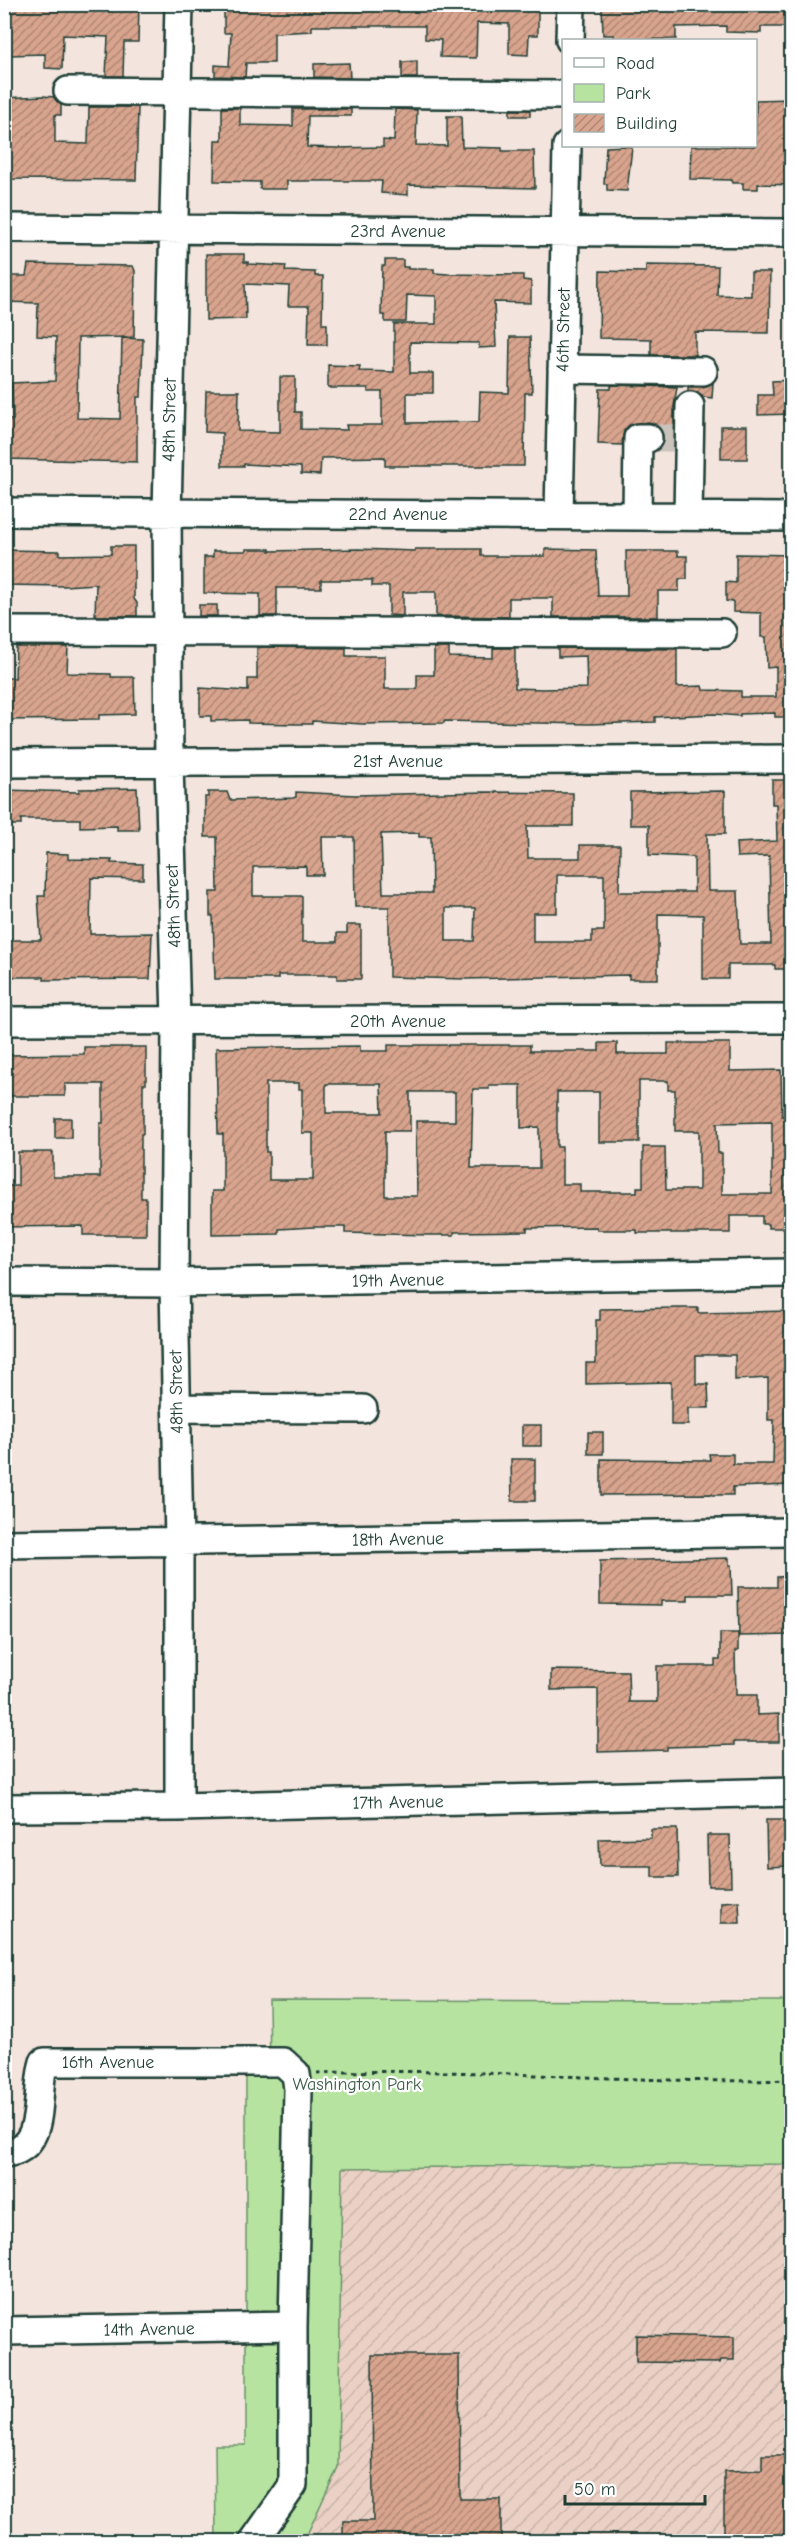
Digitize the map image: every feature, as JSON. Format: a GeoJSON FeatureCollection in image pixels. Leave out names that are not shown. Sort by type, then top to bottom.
{"type":"FeatureCollection","features":[{"type":"Feature","properties":{"kind":"street","name":"48th Street"},"geometry":{"type":"LineString","coordinates":[[178,1807],[178,1543],[174,1283],[176,1021],[169,763],[167,513],[179,4]]}},
{"type":"Feature","properties":{"kind":"street"},"geometry":{"type":"LineString","coordinates":[[570,39],[571,4]]}},
{"type":"Feature","properties":{"kind":"street"},"geometry":{"type":"LineString","coordinates":[[68,91],[562,94]]}},
{"type":"Feature","properties":{"kind":"street","name":"46th Street"},"geometry":{"type":"LineString","coordinates":[[559,514],[567,147]]}},
{"type":"Feature","properties":{"kind":"street","name":"23rd Avenue"},"geometry":{"type":"LineString","coordinates":[[4,228],[792,233]]}},
{"type":"Feature","properties":{"kind":"street"},"geometry":{"type":"LineString","coordinates":[[562,369],[703,371]]}},
{"type":"Feature","properties":{"kind":"street"},"geometry":{"type":"LineString","coordinates":[[688,515],[683,439],[690,406]]}},
{"type":"Feature","properties":{"kind":"street"},"geometry":{"type":"LineString","coordinates":[[637,515],[638,438],[648,438]]}},
{"type":"Feature","properties":{"kind":"street","name":"22nd Avenue"},"geometry":{"type":"LineString","coordinates":[[4,512],[792,517]]}},
{"type":"Feature","properties":{"kind":"street"},"geometry":{"type":"LineString","coordinates":[[4,632],[722,633]]}},
{"type":"Feature","properties":{"kind":"street","name":"21st Avenue"},"geometry":{"type":"LineString","coordinates":[[4,763],[792,759]]}},
{"type":"Feature","properties":{"kind":"street","name":"20th Avenue"},"geometry":{"type":"LineString","coordinates":[[4,1021],[792,1019]]}},
{"type":"Feature","properties":{"kind":"street","name":"19th Avenue"},"geometry":{"type":"LineString","coordinates":[[4,1282],[174,1283],[792,1273]]}},
{"type":"Feature","properties":{"kind":"street"},"geometry":{"type":"LineString","coordinates":[[176,1408],[363,1409]]}},
{"type":"Feature","properties":{"kind":"street","name":"18th Avenue"},"geometry":{"type":"LineString","coordinates":[[4,1544],[792,1532]]}},
{"type":"Feature","properties":{"kind":"street","name":"17th Avenue"},"geometry":{"type":"LineString","coordinates":[[4,1808],[178,1807],[792,1792]]}},
{"type":"Feature","properties":{"kind":"street","name":"16th Avenue"},"geometry":{"type":"LineString","coordinates":[[4,2153],[13,2152],[27,2145],[37,2126],[39,2077],[44,2062],[289,2068]]}},
{"type":"Feature","properties":{"kind":"street"},"geometry":{"type":"LineString","coordinates":[[253,2541],[293,2485],[293,2326],[298,2089],[289,2068]]}},
{"type":"Feature","properties":{"kind":"street","name":"14th Avenue"},"geometry":{"type":"LineString","coordinates":[[4,2331],[293,2326]]}},
{"type":"Feature","properties":{"kind":"path"},"geometry":{"type":"LineString","coordinates":[[289,2068],[609,2080],[792,2080]]}},
{"type":"Feature","properties":{"kind":"shaded area"},"geometry":{"type":"Polygon","coordinates":[[[791,2164],[791,2541],[304,2542],[338,2467],[342,2168],[791,2164]]]}},
{"type":"Feature","properties":{"kind":"green space","name":"Washington Park"},"geometry":{"type":"Polygon","coordinates":[[[269,2000],[791,2001],[791,2164],[342,2168],[338,2467],[304,2541],[216,2541],[215,2445],[246,2445],[246,2071],[270,2071],[269,2000]]]}},
{"type":"Feature","properties":{"kind":"building"},"geometry":{"type":"Polygon","coordinates":[[[4,4],[139,4],[138,42],[124,42],[123,76],[106,76],[108,37],[63,35],[62,69],[45,68],[45,54],[8,55],[7,19],[4,19],[4,4]]]}},
{"type":"Feature","properties":{"kind":"building"},"geometry":{"type":"Polygon","coordinates":[[[224,4],[538,4],[538,35],[529,35],[528,55],[509,54],[509,24],[477,23],[476,58],[440,57],[441,40],[425,39],[425,26],[312,26],[312,31],[274,33],[274,63],[246,63],[245,77],[215,76],[215,65],[229,66],[231,33],[224,33],[224,4]]]}},
{"type":"Feature","properties":{"kind":"building"},"geometry":{"type":"Polygon","coordinates":[[[602,4],[792,4],[792,27],[761,27],[761,33],[726,32],[726,26],[676,27],[676,39],[614,39],[614,35],[603,35],[602,4]]]}},
{"type":"Feature","properties":{"kind":"building"},"geometry":{"type":"Polygon","coordinates":[[[417,61],[417,78],[402,78],[402,62],[417,61]]]}},
{"type":"Feature","properties":{"kind":"building"},"geometry":{"type":"Polygon","coordinates":[[[349,63],[350,78],[314,77],[314,64],[349,63]]]}},
{"type":"Feature","properties":{"kind":"building"},"geometry":{"type":"Polygon","coordinates":[[[54,97],[61,105],[61,115],[55,115],[55,143],[88,144],[89,107],[138,107],[136,180],[4,179],[4,98],[54,97]]]}},
{"type":"Feature","properties":{"kind":"building"},"geometry":{"type":"Polygon","coordinates":[[[792,99],[792,185],[758,184],[758,189],[743,189],[743,183],[732,183],[732,180],[690,179],[691,147],[757,147],[757,100],[792,99]]]}},
{"type":"Feature","properties":{"kind":"building"},"geometry":{"type":"Polygon","coordinates":[[[222,108],[240,108],[240,125],[293,126],[293,109],[351,109],[351,116],[308,116],[307,147],[336,148],[383,147],[383,140],[394,141],[395,109],[417,110],[416,145],[447,146],[447,116],[461,116],[462,147],[534,151],[535,188],[408,185],[408,195],[381,193],[382,181],[287,181],[287,189],[260,189],[260,182],[214,181],[215,140],[222,140],[222,108]]]}},
{"type":"Feature","properties":{"kind":"building"},"geometry":{"type":"Polygon","coordinates":[[[510,110],[530,110],[530,116],[510,116],[510,110]]]}},
{"type":"Feature","properties":{"kind":"building"},"geometry":{"type":"Polygon","coordinates":[[[606,147],[632,147],[627,191],[607,190],[607,184],[604,184],[606,147]]]}},
{"type":"Feature","properties":{"kind":"building"},"geometry":{"type":"Polygon","coordinates":[[[206,254],[244,254],[244,262],[248,264],[286,266],[285,271],[315,272],[315,276],[323,276],[322,324],[327,324],[327,345],[308,345],[309,306],[288,306],[289,286],[245,284],[246,319],[206,320],[206,254]]]}},
{"type":"Feature","properties":{"kind":"building"},"geometry":{"type":"Polygon","coordinates":[[[385,260],[403,260],[403,267],[434,269],[434,273],[523,275],[523,280],[531,281],[531,303],[494,302],[496,347],[479,348],[479,343],[410,342],[410,373],[433,373],[433,393],[407,393],[407,423],[479,422],[480,392],[509,393],[510,337],[530,337],[532,393],[525,393],[524,466],[385,466],[385,457],[321,458],[320,475],[301,474],[301,467],[244,464],[244,466],[222,466],[222,433],[205,432],[206,391],[239,391],[238,431],[280,432],[280,377],[295,377],[295,412],[301,412],[301,429],[347,430],[346,425],[382,425],[382,392],[368,392],[368,388],[328,388],[328,365],[360,366],[359,371],[394,372],[394,324],[436,324],[436,296],[407,295],[406,322],[385,322],[385,315],[381,315],[382,266],[385,266],[385,260]]]}},
{"type":"Feature","properties":{"kind":"building"},"geometry":{"type":"Polygon","coordinates":[[[28,264],[133,266],[135,271],[134,337],[78,338],[77,418],[120,419],[122,338],[143,339],[141,397],[137,397],[137,462],[4,459],[4,420],[13,420],[12,383],[55,381],[56,337],[37,336],[38,303],[4,302],[4,276],[26,276],[28,264]]]}},
{"type":"Feature","properties":{"kind":"building"},"geometry":{"type":"Polygon","coordinates":[[[646,265],[718,266],[717,295],[751,296],[751,272],[770,272],[769,333],[695,332],[695,355],[651,355],[651,339],[599,338],[600,271],[646,272],[646,265]]]}},
{"type":"Feature","properties":{"kind":"building"},"geometry":{"type":"Polygon","coordinates":[[[792,380],[792,414],[758,415],[758,395],[773,395],[772,381],[792,380]]]}},
{"type":"Feature","properties":{"kind":"building"},"geometry":{"type":"Polygon","coordinates":[[[713,383],[712,398],[703,397],[698,392],[688,391],[688,387],[703,387],[713,383]]]}},
{"type":"Feature","properties":{"kind":"building"},"geometry":{"type":"Polygon","coordinates":[[[611,385],[677,387],[674,406],[674,445],[662,445],[664,437],[661,430],[655,424],[648,422],[630,425],[624,431],[622,445],[598,444],[600,389],[611,389],[611,385]]]}},
{"type":"Feature","properties":{"kind":"building"},"geometry":{"type":"Polygon","coordinates":[[[721,426],[747,426],[747,459],[721,459],[721,426]]]}},
{"type":"Feature","properties":{"kind":"building"},"geometry":{"type":"Polygon","coordinates":[[[111,546],[134,546],[134,599],[137,603],[137,616],[95,616],[96,584],[4,585],[4,550],[60,551],[60,555],[111,554],[111,546]]]}},
{"type":"Feature","properties":{"kind":"building"},"geometry":{"type":"Polygon","coordinates":[[[246,549],[415,551],[415,549],[481,549],[481,556],[545,556],[545,549],[596,550],[598,596],[627,596],[626,551],[678,551],[678,556],[687,556],[687,579],[679,579],[679,591],[658,591],[658,617],[553,617],[553,598],[509,598],[509,617],[436,616],[436,592],[403,592],[403,616],[389,615],[389,586],[372,586],[372,580],[321,580],[321,588],[277,588],[277,616],[260,616],[260,594],[204,593],[204,557],[213,557],[213,551],[246,551],[246,549]]]}},
{"type":"Feature","properties":{"kind":"building"},"geometry":{"type":"Polygon","coordinates":[[[736,554],[792,555],[791,717],[775,717],[775,713],[740,714],[740,716],[714,714],[655,717],[655,722],[589,724],[444,721],[444,723],[363,724],[312,721],[312,724],[296,724],[248,723],[248,720],[211,721],[211,716],[200,716],[200,688],[248,691],[248,679],[257,679],[257,647],[346,648],[346,656],[385,656],[385,689],[417,689],[417,675],[434,675],[434,648],[449,648],[449,657],[493,658],[493,648],[515,648],[515,688],[543,689],[587,688],[586,656],[558,657],[558,648],[677,649],[677,687],[702,686],[703,690],[741,691],[741,697],[776,697],[776,667],[767,668],[766,637],[761,637],[761,613],[733,612],[733,602],[726,601],[726,582],[736,583],[736,554]]]}},
{"type":"Feature","properties":{"kind":"building"},"geometry":{"type":"Polygon","coordinates":[[[199,605],[217,605],[217,616],[199,616],[199,605]]]}},
{"type":"Feature","properties":{"kind":"building"},"geometry":{"type":"Polygon","coordinates":[[[16,647],[68,647],[67,673],[134,677],[135,714],[99,715],[99,719],[4,720],[4,678],[15,678],[16,647]]]}},
{"type":"Feature","properties":{"kind":"building"},"geometry":{"type":"Polygon","coordinates":[[[772,780],[792,780],[792,969],[775,969],[775,965],[728,965],[728,979],[703,979],[703,915],[658,914],[658,979],[629,979],[629,975],[465,979],[389,977],[389,907],[355,907],[354,837],[322,837],[323,875],[306,875],[306,866],[253,867],[253,896],[302,896],[302,942],[337,942],[337,933],[347,933],[347,925],[361,925],[361,979],[337,979],[337,975],[278,975],[278,979],[215,979],[210,892],[218,892],[217,837],[205,837],[205,797],[208,797],[208,792],[227,792],[230,800],[293,798],[296,797],[296,792],[355,795],[573,793],[573,826],[527,826],[528,858],[580,858],[580,845],[620,845],[619,892],[694,892],[694,857],[649,855],[649,825],[630,825],[630,792],[725,791],[725,834],[707,834],[708,891],[738,891],[740,944],[771,944],[769,856],[737,857],[736,843],[777,841],[776,804],[772,804],[772,780]],[[419,833],[381,834],[383,893],[432,893],[431,837],[419,837],[419,833]],[[557,875],[557,913],[533,913],[533,942],[592,942],[592,931],[604,931],[604,875],[557,875]],[[446,908],[446,941],[474,941],[475,908],[446,908]]]}},
{"type":"Feature","properties":{"kind":"building"},"geometry":{"type":"Polygon","coordinates":[[[137,788],[139,830],[117,830],[117,826],[80,827],[80,819],[21,819],[21,825],[4,825],[4,790],[79,792],[79,789],[137,788]]]}},
{"type":"Feature","properties":{"kind":"building"},"geometry":{"type":"Polygon","coordinates":[[[46,853],[68,854],[68,859],[112,860],[111,863],[143,864],[143,879],[91,878],[90,934],[152,933],[150,979],[44,980],[44,977],[4,977],[4,940],[41,940],[38,896],[45,896],[46,853]]]}},
{"type":"Feature","properties":{"kind":"building"},"geometry":{"type":"Polygon","coordinates":[[[599,1043],[617,1043],[617,1054],[668,1054],[668,1043],[730,1043],[730,1071],[781,1070],[782,1116],[792,1116],[792,1228],[768,1228],[768,1224],[762,1224],[762,1216],[730,1216],[730,1233],[637,1233],[637,1230],[597,1230],[597,1227],[527,1228],[527,1231],[454,1232],[454,1235],[429,1235],[345,1233],[345,1227],[314,1227],[279,1229],[279,1234],[212,1235],[212,1191],[223,1191],[223,1134],[218,1134],[216,1048],[360,1046],[360,1051],[388,1051],[388,1045],[530,1045],[530,1051],[599,1051],[599,1043]],[[639,1081],[639,1142],[599,1142],[599,1092],[557,1092],[557,1147],[562,1147],[562,1184],[580,1184],[580,1192],[637,1192],[637,1187],[643,1187],[643,1147],[665,1147],[666,1190],[699,1190],[699,1131],[675,1131],[675,1090],[668,1090],[668,1081],[639,1081]],[[266,1083],[266,1152],[269,1152],[269,1180],[313,1180],[313,1133],[302,1133],[302,1089],[299,1089],[299,1083],[266,1083]],[[326,1084],[326,1113],[382,1113],[381,1084],[326,1084]],[[489,1085],[489,1089],[473,1089],[471,1168],[539,1168],[539,1127],[521,1128],[521,1085],[489,1085]],[[410,1092],[410,1131],[385,1131],[385,1196],[417,1196],[416,1121],[455,1121],[455,1092],[410,1092]],[[772,1122],[717,1123],[718,1153],[722,1153],[722,1194],[772,1194],[772,1122]]]}},
{"type":"Feature","properties":{"kind":"building"},"geometry":{"type":"Polygon","coordinates":[[[84,1047],[146,1047],[146,1084],[143,1084],[143,1134],[141,1134],[141,1198],[146,1198],[146,1235],[83,1235],[83,1226],[4,1227],[4,1186],[18,1186],[18,1152],[53,1152],[53,1177],[100,1177],[103,1084],[65,1084],[65,1096],[4,1096],[4,1055],[84,1054],[84,1047]]]}},
{"type":"Feature","properties":{"kind":"building"},"geometry":{"type":"Polygon","coordinates":[[[55,1118],[71,1118],[71,1138],[55,1138],[55,1118]]]}},
{"type":"Feature","properties":{"kind":"building"},"geometry":{"type":"Polygon","coordinates":[[[698,1308],[698,1313],[792,1311],[792,1485],[733,1487],[733,1495],[601,1495],[601,1459],[710,1460],[709,1454],[733,1454],[733,1464],[773,1464],[774,1420],[768,1420],[768,1378],[735,1380],[735,1355],[696,1355],[696,1384],[708,1384],[709,1408],[688,1408],[688,1425],[671,1425],[671,1382],[586,1384],[586,1363],[596,1363],[596,1320],[600,1320],[600,1309],[698,1308]]]}},
{"type":"Feature","properties":{"kind":"building"},"geometry":{"type":"Polygon","coordinates":[[[522,1425],[541,1425],[541,1446],[522,1446],[522,1425]]]}},
{"type":"Feature","properties":{"kind":"building"},"geometry":{"type":"Polygon","coordinates":[[[588,1432],[603,1432],[603,1454],[588,1454],[588,1432]]]}},
{"type":"Feature","properties":{"kind":"building"},"geometry":{"type":"Polygon","coordinates":[[[511,1459],[535,1459],[535,1501],[512,1501],[511,1459]]]}},
{"type":"Feature","properties":{"kind":"building"},"geometry":{"type":"Polygon","coordinates":[[[729,1558],[732,1595],[688,1595],[688,1601],[661,1601],[661,1605],[600,1604],[600,1561],[729,1558]]]}},
{"type":"Feature","properties":{"kind":"building"},"geometry":{"type":"Polygon","coordinates":[[[792,1576],[792,1635],[739,1636],[738,1587],[777,1587],[777,1577],[792,1576]]]}},
{"type":"Feature","properties":{"kind":"building"},"geometry":{"type":"Polygon","coordinates":[[[720,1633],[738,1633],[738,1651],[735,1651],[736,1695],[757,1695],[757,1715],[779,1714],[779,1742],[734,1742],[734,1745],[667,1747],[667,1750],[598,1752],[598,1689],[551,1690],[551,1670],[628,1671],[629,1702],[657,1702],[657,1666],[715,1666],[715,1660],[720,1660],[720,1633]]]}},
{"type":"Feature","properties":{"kind":"building"},"geometry":{"type":"Polygon","coordinates":[[[766,1820],[788,1820],[789,1866],[767,1867],[766,1820]]]}},
{"type":"Feature","properties":{"kind":"building"},"geometry":{"type":"Polygon","coordinates":[[[651,1829],[677,1829],[678,1877],[652,1877],[652,1866],[600,1866],[599,1839],[651,1838],[651,1829]]]}},
{"type":"Feature","properties":{"kind":"building"},"geometry":{"type":"Polygon","coordinates":[[[707,1835],[730,1835],[731,1886],[708,1886],[707,1835]]]}},
{"type":"Feature","properties":{"kind":"building"},"geometry":{"type":"Polygon","coordinates":[[[739,1901],[740,1923],[721,1923],[721,1902],[739,1901]]]}},
{"type":"Feature","properties":{"kind":"building"},"geometry":{"type":"Polygon","coordinates":[[[636,2335],[734,2337],[734,2360],[721,2360],[720,2363],[636,2362],[636,2335]]]}},
{"type":"Feature","properties":{"kind":"building"},"geometry":{"type":"Polygon","coordinates":[[[372,2355],[459,2355],[460,2499],[501,2499],[501,2541],[343,2541],[343,2521],[373,2521],[372,2355]]]}},
{"type":"Feature","properties":{"kind":"building"},"geometry":{"type":"Polygon","coordinates":[[[762,2455],[792,2455],[792,2541],[724,2541],[724,2471],[762,2470],[762,2455]]]}},
{"type":"Feature","properties":{"kind":"tunnel"},"geometry":{"type":"LineString","coordinates":[[648,438],[676,438]]}}]}
